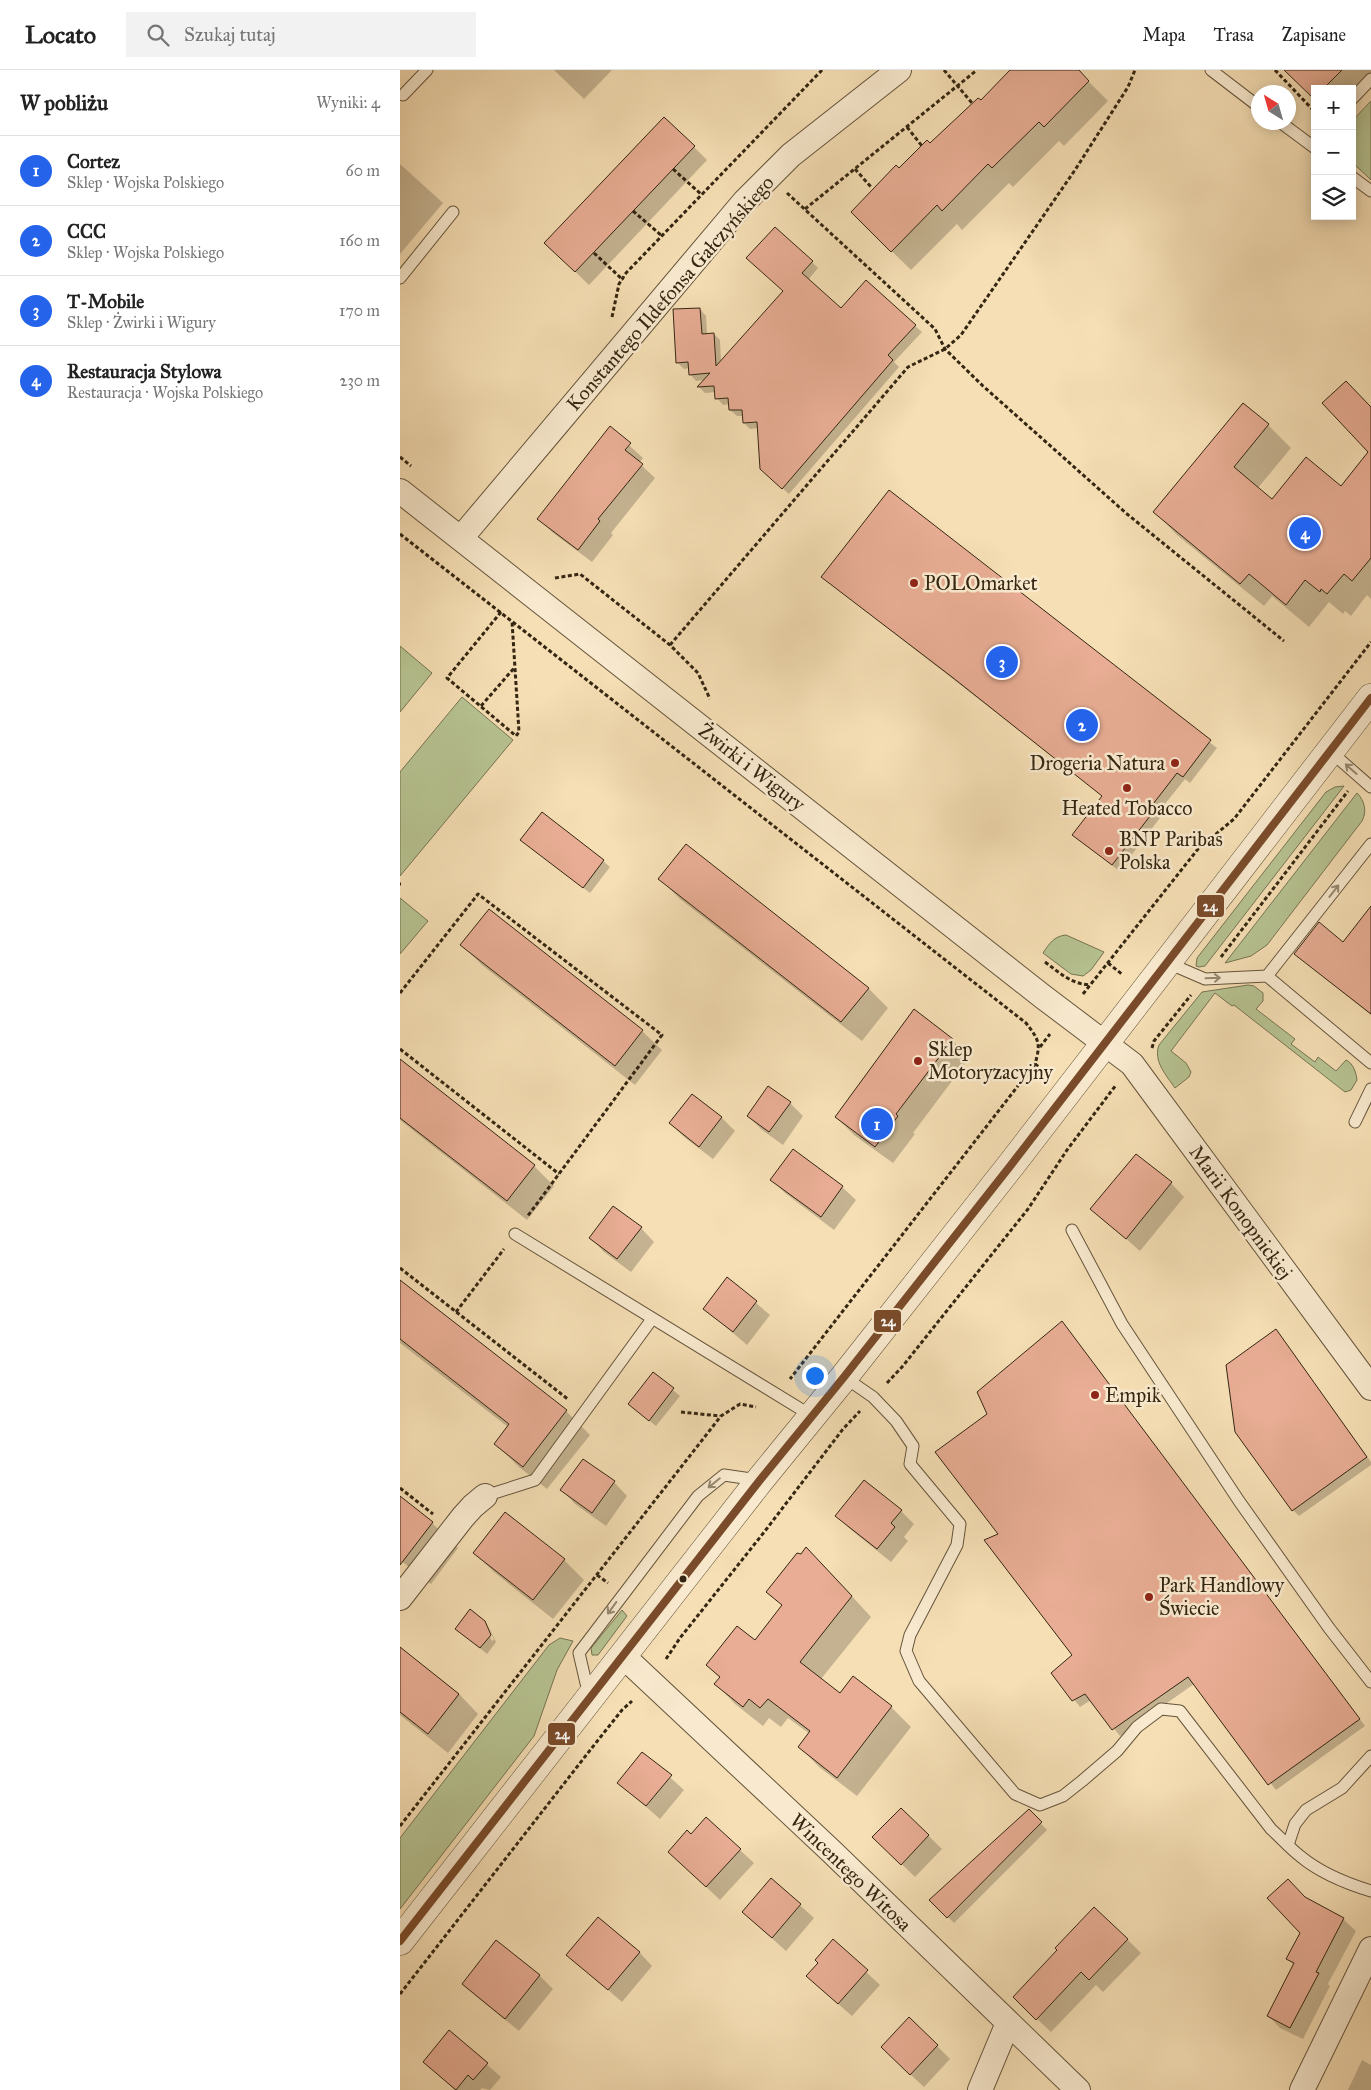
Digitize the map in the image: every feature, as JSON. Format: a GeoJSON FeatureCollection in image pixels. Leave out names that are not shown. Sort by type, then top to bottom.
{"type":"FeatureCollection","features":[{"type":"Feature","properties":{"kind":"street","name":"Konstantego Ildefonsa Gałczyńskiego"},"geometry":{"type":"LineString","coordinates":[[462,538],[744,202],[768,176],[791,155],[899,70]]}},
{"type":"Feature","properties":{"kind":"street","name":"Żwirki i Wigury"},"geometry":{"type":"LineString","coordinates":[[400,491],[1042,996],[1105,1043]]}},
{"type":"Feature","properties":{"kind":"street"},"geometry":{"type":"LineString","coordinates":[[400,1941],[622,1655],[844,1377],[1168,963],[1371,698]]}},
{"type":"Feature","properties":{"kind":"street","name":"Marii Konopnickiej"},"geometry":{"type":"LineString","coordinates":[[1105,1043],[1132,1064],[1371,1388]]}},
{"type":"Feature","properties":{"kind":"street"},"geometry":{"type":"LineString","coordinates":[[400,1598],[472,1506],[486,1496]]}},
{"type":"Feature","properties":{"kind":"street","name":"Wincentego Witosa"},"geometry":{"type":"LineString","coordinates":[[622,1655],[831,1851],[1078,2090]]}},
{"type":"Feature","properties":{"kind":"street"},"geometry":{"type":"LineString","coordinates":[[1302,2090],[1371,1949]]}},
{"type":"Feature","properties":{"kind":"street"},"geometry":{"type":"LineString","coordinates":[[980,2090],[1008,2023]]}},
{"type":"Feature","properties":{"kind":"lane"},"geometry":{"type":"LineString","coordinates":[[403,95],[427,70]]}},
{"type":"Feature","properties":{"kind":"lane"},"geometry":{"type":"LineString","coordinates":[[1211,70],[1251,101]]}},
{"type":"Feature","properties":{"kind":"lane"},"geometry":{"type":"LineString","coordinates":[[1356,95],[1371,79]]}},
{"type":"Feature","properties":{"kind":"lane"},"geometry":{"type":"LineString","coordinates":[[1291,130],[1311,145]]}},
{"type":"Feature","properties":{"kind":"lane"},"geometry":{"type":"LineString","coordinates":[[1356,180],[1371,191]]}},
{"type":"Feature","properties":{"kind":"lane"},"geometry":{"type":"LineString","coordinates":[[400,278],[453,212]]}},
{"type":"Feature","properties":{"kind":"lane"},"geometry":{"type":"LineString","coordinates":[[1331,752],[1371,787]]}},
{"type":"Feature","properties":{"kind":"lane"},"geometry":{"type":"LineString","coordinates":[[1267,976],[1371,844]]}},
{"type":"Feature","properties":{"kind":"lane"},"geometry":{"type":"LineString","coordinates":[[1168,963],[1205,979],[1267,976],[1371,1063]]}},
{"type":"Feature","properties":{"kind":"lane"},"geometry":{"type":"LineString","coordinates":[[1355,1122],[1371,1089]]}},
{"type":"Feature","properties":{"kind":"lane"},"geometry":{"type":"LineString","coordinates":[[1072,1230],[1122,1324],[1233,1493],[1329,1628],[1371,1682]]}},
{"type":"Feature","properties":{"kind":"lane"},"geometry":{"type":"LineString","coordinates":[[515,1234],[812,1416]]}},
{"type":"Feature","properties":{"kind":"lane"},"geometry":{"type":"LineString","coordinates":[[486,1496],[535,1480],[652,1319]]}},
{"type":"Feature","properties":{"kind":"lane"},"geometry":{"type":"LineString","coordinates":[[844,1377],[873,1397],[896,1421],[913,1446],[910,1464],[960,1524],[957,1545],[914,1629],[906,1651],[920,1681],[1015,1794],[1040,1805],[1063,1796],[1117,1751],[1136,1727],[1161,1709],[1180,1711],[1272,1829],[1288,1845],[1302,1858],[1323,1870],[1350,1884],[1371,1891]]}},
{"type":"Feature","properties":{"kind":"lane"},"geometry":{"type":"LineString","coordinates":[[589,1698],[579,1653],[698,1496],[724,1475],[760,1480]]}},
{"type":"Feature","properties":{"kind":"lane"},"geometry":{"type":"LineString","coordinates":[[1288,1845],[1295,1824],[1306,1810],[1342,1788],[1371,1756]]}},
{"type":"Feature","properties":{"kind":"path"},"geometry":{"type":"LineString","coordinates":[[612,319],[619,284],[626,273],[822,70]]}},
{"type":"Feature","properties":{"kind":"path"},"geometry":{"type":"LineString","coordinates":[[944,70],[972,104]]}},
{"type":"Feature","properties":{"kind":"path"},"geometry":{"type":"LineString","coordinates":[[805,209],[977,70]]}},
{"type":"Feature","properties":{"kind":"path"},"geometry":{"type":"LineString","coordinates":[[670,645],[908,367],[945,349],[961,335],[1075,170],[1128,87],[1135,70]]}},
{"type":"Feature","properties":{"kind":"path"},"geometry":{"type":"LineString","coordinates":[[1275,70],[1311,108]]}},
{"type":"Feature","properties":{"kind":"path"},"geometry":{"type":"LineString","coordinates":[[907,127],[922,146]]}},
{"type":"Feature","properties":{"kind":"path"},"geometry":{"type":"LineString","coordinates":[[673,169],[702,195]]}},
{"type":"Feature","properties":{"kind":"path"},"geometry":{"type":"LineString","coordinates":[[855,169],[871,186]]}},
{"type":"Feature","properties":{"kind":"path"},"geometry":{"type":"LineString","coordinates":[[768,176],[935,329],[945,349],[983,386],[1126,514],[1284,641]]}},
{"type":"Feature","properties":{"kind":"path"},"geometry":{"type":"LineString","coordinates":[[633,211],[662,236]]}},
{"type":"Feature","properties":{"kind":"path"},"geometry":{"type":"LineString","coordinates":[[594,253],[622,280]]}},
{"type":"Feature","properties":{"kind":"path"},"geometry":{"type":"LineString","coordinates":[[400,457],[414,468]]}},
{"type":"Feature","properties":{"kind":"path"},"geometry":{"type":"LineString","coordinates":[[400,534],[729,793],[1026,1023],[1035,1034],[1040,1047],[1035,1064],[766,1409],[740,1404],[721,1416],[400,1826]]}},
{"type":"Feature","properties":{"kind":"path"},"geometry":{"type":"LineString","coordinates":[[549,573],[556,579],[580,574],[670,645],[698,673],[710,701]]}},
{"type":"Feature","properties":{"kind":"path"},"geometry":{"type":"LineString","coordinates":[[501,612],[447,678],[516,736],[519,732],[512,621]]}},
{"type":"Feature","properties":{"kind":"path"},"geometry":{"type":"LineString","coordinates":[[1090,985],[1198,849],[1234,819],[1371,642]]}},
{"type":"Feature","properties":{"kind":"path"},"geometry":{"type":"LineString","coordinates":[[481,706],[515,667]]}},
{"type":"Feature","properties":{"kind":"path"},"geometry":{"type":"LineString","coordinates":[[1153,1057],[1154,1041],[1205,979],[1359,777]]}},
{"type":"Feature","properties":{"kind":"path"},"geometry":{"type":"LineString","coordinates":[[400,992],[478,894],[662,1036],[456,1312]]}},
{"type":"Feature","properties":{"kind":"path"},"geometry":{"type":"LineString","coordinates":[[1108,963],[1124,975]]}},
{"type":"Feature","properties":{"kind":"path"},"geometry":{"type":"LineString","coordinates":[[400,1049],[560,1174]]}},
{"type":"Feature","properties":{"kind":"path"},"geometry":{"type":"LineString","coordinates":[[665,1667],[666,1658],[680,1638],[843,1429],[902,1367],[1028,1208],[1067,1150],[1108,1095]]}},
{"type":"Feature","properties":{"kind":"path"},"geometry":{"type":"LineString","coordinates":[[400,1268],[585,1412]]}},
{"type":"Feature","properties":{"kind":"path"},"geometry":{"type":"LineString","coordinates":[[681,1412],[721,1416]]}},
{"type":"Feature","properties":{"kind":"path"},"geometry":{"type":"LineString","coordinates":[[400,1488],[436,1517]]}},
{"type":"Feature","properties":{"kind":"path"},"geometry":{"type":"LineString","coordinates":[[400,1994],[601,1736],[622,1710],[631,1701],[636,1700]]}},
{"type":"Feature","properties":{"kind":"green space"},"geometry":{"type":"Polygon","coordinates":[[[1371,101],[1371,180],[1356,166],[1356,117],[1371,101]]]}},
{"type":"Feature","properties":{"kind":"green space"},"geometry":{"type":"Polygon","coordinates":[[[400,646],[432,673],[400,712],[400,646]]]}},
{"type":"Feature","properties":{"kind":"green space"},"geometry":{"type":"Polygon","coordinates":[[[462,697],[513,740],[400,876],[400,772],[462,697]]]}},
{"type":"Feature","properties":{"kind":"green space"},"geometry":{"type":"Polygon","coordinates":[[[1344,786],[1205,966],[1196,966],[1197,958],[1326,792],[1335,787],[1344,786]]]}},
{"type":"Feature","properties":{"kind":"green space"},"geometry":{"type":"Polygon","coordinates":[[[1357,793],[1362,799],[1364,807],[1362,821],[1267,945],[1251,956],[1225,963],[1357,793]]]}},
{"type":"Feature","properties":{"kind":"green space"},"geometry":{"type":"Polygon","coordinates":[[[400,898],[428,921],[400,954],[400,898]]]}},
{"type":"Feature","properties":{"kind":"green space"},"geometry":{"type":"Polygon","coordinates":[[[1066,935],[1104,952],[1091,970],[1083,976],[1071,974],[1043,953],[1055,939],[1066,935]]]}},
{"type":"Feature","properties":{"kind":"green space"},"geometry":{"type":"Polygon","coordinates":[[[1248,985],[1254,986],[1263,993],[1263,1001],[1256,1009],[1295,1039],[1291,1044],[1315,1062],[1318,1057],[1336,1071],[1346,1060],[1351,1063],[1357,1080],[1351,1090],[1345,1092],[1234,1005],[1232,1006],[1215,993],[1171,1051],[1186,1063],[1191,1072],[1189,1077],[1175,1088],[1164,1073],[1159,1062],[1159,1045],[1202,992],[1248,985]]]}},
{"type":"Feature","properties":{"kind":"green space"},"geometry":{"type":"Polygon","coordinates":[[[622,1610],[627,1616],[598,1655],[592,1655],[591,1648],[622,1610]]]}},
{"type":"Feature","properties":{"kind":"green space"},"geometry":{"type":"Polygon","coordinates":[[[560,1638],[573,1641],[557,1670],[534,1736],[400,1909],[400,1838],[549,1645],[560,1638]]]}},
{"type":"Feature","properties":{"kind":"building"},"geometry":{"type":"Polygon","coordinates":[[[1010,70],[1079,70],[1089,81],[1044,127],[1039,122],[992,168],[988,164],[942,211],[937,205],[891,252],[851,212],[896,165],[899,168],[927,140],[930,143],[978,98],[981,100],[1010,70]]]}},
{"type":"Feature","properties":{"kind":"building"},"geometry":{"type":"Polygon","coordinates":[[[1284,70],[1342,70],[1327,85],[1311,85],[1311,96],[1284,70]]]}},
{"type":"Feature","properties":{"kind":"building"},"geometry":{"type":"Polygon","coordinates":[[[664,117],[695,146],[575,272],[544,243],[664,117]]]}},
{"type":"Feature","properties":{"kind":"building"},"geometry":{"type":"Polygon","coordinates":[[[775,227],[813,261],[802,273],[841,308],[866,280],[916,325],[888,355],[893,360],[782,489],[760,469],[757,422],[743,423],[742,410],[729,410],[728,398],[715,399],[714,386],[697,387],[710,373],[689,375],[688,362],[676,363],[673,309],[700,308],[702,334],[714,333],[716,366],[783,291],[746,258],[775,227]]]}},
{"type":"Feature","properties":{"kind":"building"},"geometry":{"type":"Polygon","coordinates":[[[1346,381],[1371,407],[1371,558],[1352,581],[1344,574],[1327,594],[1321,589],[1320,592],[1305,580],[1286,605],[1249,574],[1240,584],[1153,512],[1243,403],[1269,424],[1234,467],[1272,499],[1306,457],[1341,486],[1368,452],[1322,403],[1346,381]]]}},
{"type":"Feature","properties":{"kind":"building"},"geometry":{"type":"Polygon","coordinates":[[[610,426],[631,443],[625,450],[643,464],[598,519],[600,521],[578,550],[537,519],[610,426]]]}},
{"type":"Feature","properties":{"kind":"building"},"geometry":{"type":"Polygon","coordinates":[[[889,490],[1211,740],[1183,777],[1177,773],[1150,808],[1154,811],[1112,865],[1072,835],[1102,796],[952,677],[821,577],[889,490]]]}},
{"type":"Feature","properties":{"kind":"building"},"geometry":{"type":"Polygon","coordinates":[[[542,812],[604,860],[583,888],[520,840],[542,812]]]}},
{"type":"Feature","properties":{"kind":"building"},"geometry":{"type":"Polygon","coordinates":[[[686,844],[869,988],[841,1022],[658,879],[686,844]]]}},
{"type":"Feature","properties":{"kind":"building"},"geometry":{"type":"Polygon","coordinates":[[[1371,906],[1371,1014],[1294,954],[1319,922],[1343,942],[1371,906]]]}},
{"type":"Feature","properties":{"kind":"building"},"geometry":{"type":"Polygon","coordinates":[[[489,909],[643,1030],[615,1066],[460,945],[489,909]]]}},
{"type":"Feature","properties":{"kind":"building"},"geometry":{"type":"Polygon","coordinates":[[[914,1009],[953,1039],[896,1114],[898,1116],[875,1147],[835,1117],[914,1009]]]}},
{"type":"Feature","properties":{"kind":"building"},"geometry":{"type":"Polygon","coordinates":[[[400,1059],[535,1165],[507,1201],[400,1118],[400,1059]]]}},
{"type":"Feature","properties":{"kind":"building"},"geometry":{"type":"Polygon","coordinates":[[[768,1086],[791,1102],[769,1132],[747,1116],[768,1086]]]}},
{"type":"Feature","properties":{"kind":"building"},"geometry":{"type":"Polygon","coordinates":[[[692,1094],[722,1117],[699,1147],[669,1123],[692,1094]]]}},
{"type":"Feature","properties":{"kind":"building"},"geometry":{"type":"Polygon","coordinates":[[[793,1149],[843,1186],[821,1217],[770,1180],[793,1149]]]}},
{"type":"Feature","properties":{"kind":"building"},"geometry":{"type":"Polygon","coordinates":[[[1136,1154],[1172,1182],[1126,1239],[1090,1209],[1136,1154]]]}},
{"type":"Feature","properties":{"kind":"building"},"geometry":{"type":"Polygon","coordinates":[[[613,1206],[642,1227],[617,1259],[589,1238],[613,1206]]]}},
{"type":"Feature","properties":{"kind":"building"},"geometry":{"type":"Polygon","coordinates":[[[727,1277],[757,1301],[733,1332],[703,1309],[727,1277]]]}},
{"type":"Feature","properties":{"kind":"building"},"geometry":{"type":"Polygon","coordinates":[[[400,1280],[567,1410],[523,1467],[494,1444],[509,1424],[400,1339],[400,1280]]]}},
{"type":"Feature","properties":{"kind":"building","name":"Park Handlowy Świecie"},"geometry":{"type":"Polygon","coordinates":[[[1062,1321],[1360,1719],[1268,1785],[1188,1677],[1112,1730],[1085,1694],[1072,1701],[1051,1673],[1072,1655],[984,1540],[998,1534],[935,1452],[987,1414],[977,1392],[1062,1321]]]}},
{"type":"Feature","properties":{"kind":"building"},"geometry":{"type":"Polygon","coordinates":[[[1276,1329],[1367,1457],[1292,1511],[1235,1432],[1226,1365],[1276,1329]]]}},
{"type":"Feature","properties":{"kind":"building"},"geometry":{"type":"Polygon","coordinates":[[[653,1372],[674,1388],[649,1421],[628,1404],[653,1372]]]}},
{"type":"Feature","properties":{"kind":"building"},"geometry":{"type":"Polygon","coordinates":[[[583,1459],[615,1481],[592,1513],[560,1490],[583,1459]]]}},
{"type":"Feature","properties":{"kind":"building"},"geometry":{"type":"Polygon","coordinates":[[[864,1480],[902,1510],[891,1523],[895,1527],[877,1549],[835,1516],[864,1480]]]}},
{"type":"Feature","properties":{"kind":"building"},"geometry":{"type":"Polygon","coordinates":[[[400,1496],[433,1522],[400,1565],[400,1496]]]}},
{"type":"Feature","properties":{"kind":"building"},"geometry":{"type":"Polygon","coordinates":[[[505,1512],[565,1559],[533,1600],[473,1553],[505,1512]]]}},
{"type":"Feature","properties":{"kind":"building"},"geometry":{"type":"Polygon","coordinates":[[[806,1547],[852,1596],[800,1662],[840,1693],[853,1676],[892,1706],[837,1778],[798,1747],[810,1731],[768,1699],[760,1708],[749,1699],[743,1707],[714,1684],[720,1677],[706,1665],[737,1626],[755,1640],[782,1605],[766,1592],[797,1553],[801,1554],[806,1547]]]}},
{"type":"Feature","properties":{"kind":"building"},"geometry":{"type":"Polygon","coordinates":[[[470,1609],[485,1621],[491,1635],[480,1648],[455,1629],[470,1609]]]}},
{"type":"Feature","properties":{"kind":"building"},"geometry":{"type":"Polygon","coordinates":[[[400,1647],[459,1694],[428,1734],[400,1712],[400,1647]]]}},
{"type":"Feature","properties":{"kind":"building"},"geometry":{"type":"Polygon","coordinates":[[[642,1752],[672,1775],[646,1806],[617,1783],[642,1752]]]}},
{"type":"Feature","properties":{"kind":"building"},"geometry":{"type":"Polygon","coordinates":[[[901,1808],[929,1835],[901,1865],[872,1837],[901,1808]]]}},
{"type":"Feature","properties":{"kind":"building"},"geometry":{"type":"Polygon","coordinates":[[[1029,1809],[1042,1822],[947,1918],[929,1900],[1029,1809]]]}},
{"type":"Feature","properties":{"kind":"building"},"geometry":{"type":"Polygon","coordinates":[[[706,1817],[741,1849],[706,1887],[668,1852],[687,1830],[691,1834],[706,1817]]]}},
{"type":"Feature","properties":{"kind":"building"},"geometry":{"type":"Polygon","coordinates":[[[771,1878],[801,1904],[772,1938],[742,1912],[771,1878]]]}},
{"type":"Feature","properties":{"kind":"building"},"geometry":{"type":"Polygon","coordinates":[[[1288,1879],[1305,1897],[1344,1918],[1316,1972],[1319,1973],[1290,2028],[1267,2016],[1294,1963],[1286,1959],[1300,1933],[1267,1898],[1288,1879]]]}},
{"type":"Feature","properties":{"kind":"building"},"geometry":{"type":"Polygon","coordinates":[[[1094,1907],[1128,1939],[1089,1980],[1081,1972],[1036,2020],[1013,1997],[1057,1950],[1055,1948],[1094,1907]]]}},
{"type":"Feature","properties":{"kind":"building"},"geometry":{"type":"Polygon","coordinates":[[[598,1917],[640,1952],[608,1990],[566,1955],[598,1917]]]}},
{"type":"Feature","properties":{"kind":"building"},"geometry":{"type":"Polygon","coordinates":[[[833,1939],[868,1970],[838,2004],[806,1976],[818,1963],[815,1960],[833,1939]]]}},
{"type":"Feature","properties":{"kind":"building"},"geometry":{"type":"Polygon","coordinates":[[[496,1940],[540,1975],[505,2019],[462,1984],[496,1940]]]}},
{"type":"Feature","properties":{"kind":"building"},"geometry":{"type":"Polygon","coordinates":[[[909,2017],[938,2045],[910,2075],[881,2047],[909,2017]]]}},
{"type":"Feature","properties":{"kind":"building"},"geometry":{"type":"Polygon","coordinates":[[[449,2030],[488,2063],[473,2080],[468,2075],[456,2090],[423,2062],[449,2030]]]}},
{"type":"Feature","properties":{"kind":"transit line","name":"24"},"geometry":{"type":"LineString","coordinates":[[400,1941],[760,1480],[844,1377],[1011,1165],[1371,698]]}},
{"type":"Feature","properties":{"kind":"place","name":"Restauracja Stylowa"},"geometry":{"type":"Point","coordinates":[1305,533]}},
{"type":"Feature","properties":{"kind":"place","name":"POLOmarket"},"geometry":{"type":"Point","coordinates":[914,583]}},
{"type":"Feature","properties":{"kind":"place","name":"T-Mobile"},"geometry":{"type":"Point","coordinates":[1002,662]}},
{"type":"Feature","properties":{"kind":"place","name":"CCC"},"geometry":{"type":"Point","coordinates":[1082,725]}},
{"type":"Feature","properties":{"kind":"place","name":"Drogeria Natura"},"geometry":{"type":"Point","coordinates":[1175,763]}},
{"type":"Feature","properties":{"kind":"place","name":"Heated Tobacco"},"geometry":{"type":"Point","coordinates":[1127,788]}},
{"type":"Feature","properties":{"kind":"place","name":"BNP Paribas Polska"},"geometry":{"type":"Point","coordinates":[1109,851]}},
{"type":"Feature","properties":{"kind":"place","name":"Sklep Motoryzacyjny"},"geometry":{"type":"Point","coordinates":[918,1061]}},
{"type":"Feature","properties":{"kind":"place","name":"Cortez"},"geometry":{"type":"Point","coordinates":[877,1124]}},
{"type":"Feature","properties":{"kind":"place","name":"Empik"},"geometry":{"type":"Point","coordinates":[1095,1395]}},
{"type":"Feature","properties":{"kind":"place","name":"Park Handlowy Świecie"},"geometry":{"type":"Point","coordinates":[1149,1597]}}]}
